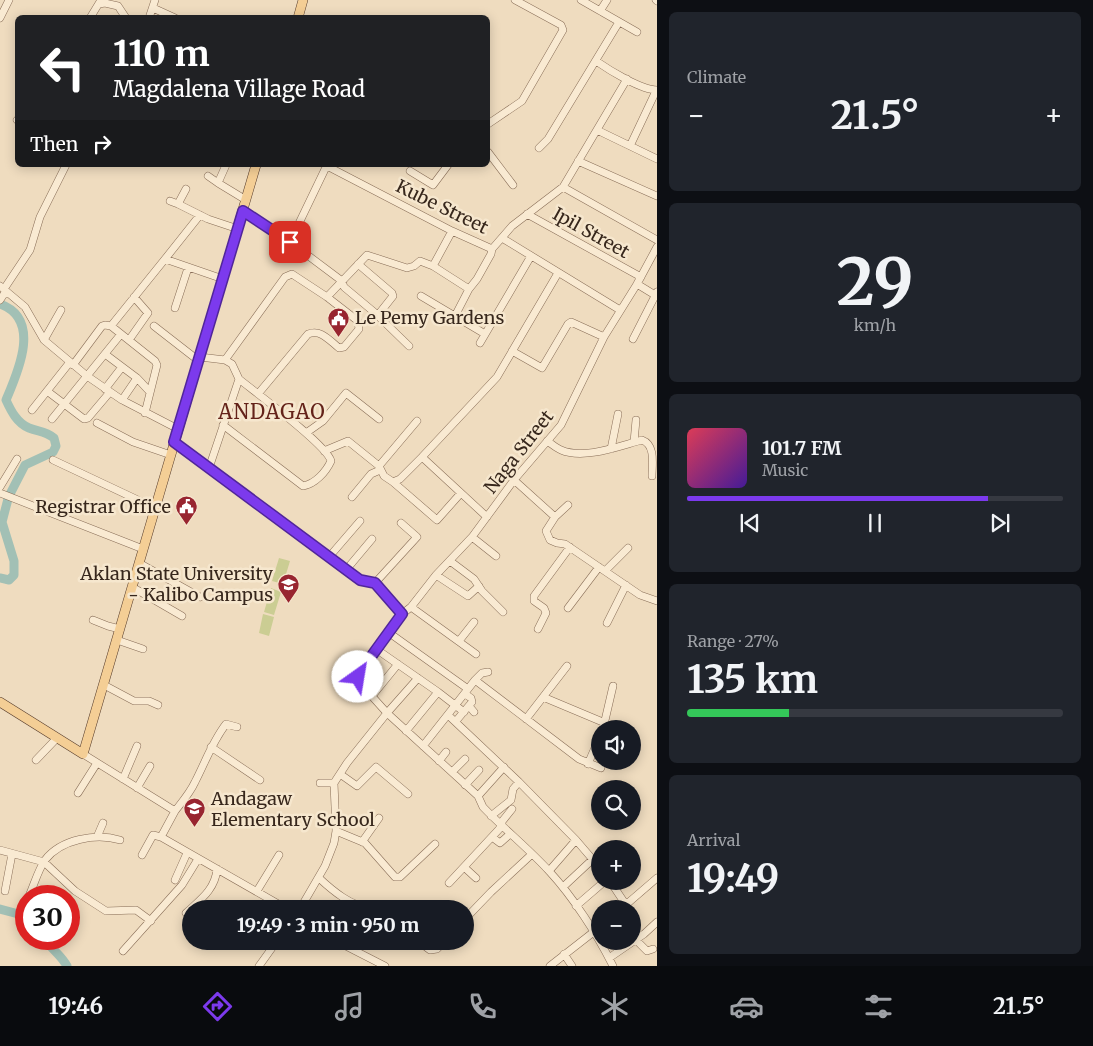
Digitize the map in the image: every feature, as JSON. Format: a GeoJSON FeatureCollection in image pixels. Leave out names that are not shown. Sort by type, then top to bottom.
{"type":"FeatureCollection","features":[{"type":"Feature","properties":{"kind":"main road"},"geometry":{"type":"LineString","coordinates":[[299,15],[303,0]]}},
{"type":"Feature","properties":{"kind":"main road"},"geometry":{"type":"LineString","coordinates":[[0,702],[83,754],[255,167]]}},
{"type":"Feature","properties":{"kind":"street"},"geometry":{"type":"LineString","coordinates":[[0,18],[9,0]]}},
{"type":"Feature","properties":{"kind":"street"},"geometry":{"type":"LineString","coordinates":[[150,15],[154,0]]}},
{"type":"Feature","properties":{"kind":"street"},"geometry":{"type":"LineString","coordinates":[[490,123],[522,100],[563,30],[561,25],[515,0]]}},
{"type":"Feature","properties":{"kind":"street"},"geometry":{"type":"LineString","coordinates":[[581,0],[637,32]]}},
{"type":"Feature","properties":{"kind":"street"},"geometry":{"type":"LineString","coordinates":[[600,11],[607,0]]}},
{"type":"Feature","properties":{"kind":"street"},"geometry":{"type":"LineString","coordinates":[[92,15],[100,2],[120,3],[125,15]]}},
{"type":"Feature","properties":{"kind":"street"},"geometry":{"type":"LineString","coordinates":[[153,8],[168,15]]}},
{"type":"Feature","properties":{"kind":"street"},"geometry":{"type":"LineString","coordinates":[[539,148],[548,139],[620,22]]}},
{"type":"Feature","properties":{"kind":"street"},"geometry":{"type":"LineString","coordinates":[[596,61],[610,71],[651,90],[656,90],[630,146]]}},
{"type":"Feature","properties":{"kind":"street"},"geometry":{"type":"LineString","coordinates":[[455,316],[492,249],[512,226],[563,187],[627,79]]}},
{"type":"Feature","properties":{"kind":"street"},"geometry":{"type":"LineString","coordinates":[[596,130],[657,160]]}},
{"type":"Feature","properties":{"kind":"street"},"geometry":{"type":"LineString","coordinates":[[490,155],[513,185]]}},
{"type":"Feature","properties":{"kind":"street"},"geometry":{"type":"LineString","coordinates":[[578,161],[657,196]]}},
{"type":"Feature","properties":{"kind":"street"},"geometry":{"type":"LineString","coordinates":[[0,300],[4,289],[30,250],[40,217],[65,167]]}},
{"type":"Feature","properties":{"kind":"street"},"geometry":{"type":"LineString","coordinates":[[218,183],[225,167]]}},
{"type":"Feature","properties":{"kind":"street"},"geometry":{"type":"LineString","coordinates":[[290,242],[325,167]]}},
{"type":"Feature","properties":{"kind":"street","name":"Kube Street"},"geometry":{"type":"LineString","coordinates":[[330,167],[452,231],[492,249]]}},
{"type":"Feature","properties":{"kind":"street"},"geometry":{"type":"LineString","coordinates":[[410,171],[433,185],[446,167]]}},
{"type":"Feature","properties":{"kind":"street"},"geometry":{"type":"LineString","coordinates":[[208,176],[246,200]]}},
{"type":"Feature","properties":{"kind":"street"},"geometry":{"type":"LineString","coordinates":[[563,187],[657,240]]}},
{"type":"Feature","properties":{"kind":"street"},"geometry":{"type":"LineString","coordinates":[[178,204],[186,189]]}},
{"type":"Feature","properties":{"kind":"street"},"geometry":{"type":"LineString","coordinates":[[170,201],[200,215],[238,229]]}},
{"type":"Feature","properties":{"kind":"street"},"geometry":{"type":"LineString","coordinates":[[243,211],[290,242],[342,281],[344,286],[409,346]]}},
{"type":"Feature","properties":{"kind":"street","name":"Ipil Street"},"geometry":{"type":"LineString","coordinates":[[527,214],[639,281],[656,296]]}},
{"type":"Feature","properties":{"kind":"street"},"geometry":{"type":"LineString","coordinates":[[111,326],[200,215]]}},
{"type":"Feature","properties":{"kind":"street"},"geometry":{"type":"LineString","coordinates":[[433,266],[452,231]]}},
{"type":"Feature","properties":{"kind":"street"},"geometry":{"type":"LineString","coordinates":[[502,238],[620,310]]}},
{"type":"Feature","properties":{"kind":"street","name":"Naga Street"},"geometry":{"type":"LineString","coordinates":[[372,696],[360,683],[358,677],[360,672],[402,614],[411,607],[436,575],[472,537],[514,480],[561,425],[604,337],[639,281],[657,247]]}},
{"type":"Feature","properties":{"kind":"street"},"geometry":{"type":"LineString","coordinates":[[327,297],[367,255],[408,268],[420,261],[433,266],[469,289]]}},
{"type":"Feature","properties":{"kind":"street"},"geometry":{"type":"LineString","coordinates":[[480,343],[531,256]]}},
{"type":"Feature","properties":{"kind":"street"},"geometry":{"type":"LineString","coordinates":[[165,259],[223,279]]}},
{"type":"Feature","properties":{"kind":"street"},"geometry":{"type":"LineString","coordinates":[[358,264],[392,293],[392,300],[378,316]]}},
{"type":"Feature","properties":{"kind":"street"},"geometry":{"type":"LineString","coordinates":[[175,308],[188,268]]}},
{"type":"Feature","properties":{"kind":"street"},"geometry":{"type":"LineString","coordinates":[[393,482],[400,479],[422,457],[496,377],[558,273]]}},
{"type":"Feature","properties":{"kind":"street"},"geometry":{"type":"LineString","coordinates":[[225,360],[287,275],[290,274],[295,275],[327,297],[358,321],[359,329],[342,348],[339,348],[321,334],[315,332],[308,334],[258,394]]}},
{"type":"Feature","properties":{"kind":"street"},"geometry":{"type":"LineString","coordinates":[[4,289],[25,307],[44,340],[87,376],[144,413],[178,429]]}},
{"type":"Feature","properties":{"kind":"street"},"geometry":{"type":"LineString","coordinates":[[421,296],[485,334]]}},
{"type":"Feature","properties":{"kind":"street"},"geometry":{"type":"LineString","coordinates":[[633,339],[656,296]]}},
{"type":"Feature","properties":{"kind":"street"},"geometry":{"type":"LineString","coordinates":[[129,340],[148,313],[134,298]]}},
{"type":"Feature","properties":{"kind":"street"},"geometry":{"type":"LineString","coordinates":[[44,340],[61,310]]}},
{"type":"Feature","properties":{"kind":"street"},"geometry":{"type":"LineString","coordinates":[[512,352],[542,368],[571,322],[604,337]]}},
{"type":"Feature","properties":{"kind":"street"},"geometry":{"type":"LineString","coordinates":[[32,410],[102,326],[111,326],[156,363],[157,367],[144,413]]}},
{"type":"Feature","properties":{"kind":"street"},"geometry":{"type":"LineString","coordinates":[[154,326],[199,359],[225,360],[232,364],[239,379],[306,434],[324,451],[331,461],[328,467],[311,484],[303,486],[224,425]]}},
{"type":"Feature","properties":{"kind":"street"},"geometry":{"type":"LineString","coordinates":[[52,419],[121,334]]}},
{"type":"Feature","properties":{"kind":"street"},"geometry":{"type":"LineString","coordinates":[[105,354],[137,378],[150,392]]}},
{"type":"Feature","properties":{"kind":"street"},"geometry":{"type":"LineString","coordinates":[[47,391],[86,419],[122,367]]}},
{"type":"Feature","properties":{"kind":"street"},"geometry":{"type":"LineString","coordinates":[[122,400],[137,378]]}},
{"type":"Feature","properties":{"kind":"street"},"geometry":{"type":"LineString","coordinates":[[209,468],[239,379]]}},
{"type":"Feature","properties":{"kind":"street"},"geometry":{"type":"LineString","coordinates":[[306,434],[323,421],[346,393],[379,419]]}},
{"type":"Feature","properties":{"kind":"street"},"geometry":{"type":"LineString","coordinates":[[611,449],[618,414]]}},
{"type":"Feature","properties":{"kind":"street"},"geometry":{"type":"LineString","coordinates":[[634,442],[636,420]]}},
{"type":"Feature","properties":{"kind":"street"},"geometry":{"type":"LineString","coordinates":[[352,497],[371,474],[379,468],[417,421]]}},
{"type":"Feature","properties":{"kind":"street"},"geometry":{"type":"LineString","coordinates":[[97,423],[132,442],[171,455]]}},
{"type":"Feature","properties":{"kind":"street"},"geometry":{"type":"LineString","coordinates":[[547,441],[562,450],[574,452],[611,449],[642,440],[646,441],[650,446],[652,454],[652,476]]}},
{"type":"Feature","properties":{"kind":"street"},"geometry":{"type":"LineString","coordinates":[[324,451],[348,441],[379,468],[387,479],[437,520],[461,493]]}},
{"type":"Feature","properties":{"kind":"street"},"geometry":{"type":"LineString","coordinates":[[174,442],[360,580],[375,583],[402,614]]}},
{"type":"Feature","properties":{"kind":"street"},"geometry":{"type":"LineString","coordinates":[[422,457],[487,517]]}},
{"type":"Feature","properties":{"kind":"street"},"geometry":{"type":"LineString","coordinates":[[0,487],[17,459]]}},
{"type":"Feature","properties":{"kind":"street"},"geometry":{"type":"LineString","coordinates":[[53,460],[155,508]]}},
{"type":"Feature","properties":{"kind":"street"},"geometry":{"type":"LineString","coordinates":[[514,480],[555,517]]}},
{"type":"Feature","properties":{"kind":"street"},"geometry":{"type":"LineString","coordinates":[[0,494],[143,549]]}},
{"type":"Feature","properties":{"kind":"street"},"geometry":{"type":"LineString","coordinates":[[568,504],[555,517],[546,531],[548,537],[554,542],[570,547],[640,595],[657,601]]}},
{"type":"Feature","properties":{"kind":"street"},"geometry":{"type":"LineString","coordinates":[[329,557],[360,521]]}},
{"type":"Feature","properties":{"kind":"street"},"geometry":{"type":"LineString","coordinates":[[375,583],[417,537],[401,523]]}},
{"type":"Feature","properties":{"kind":"street"},"geometry":{"type":"LineString","coordinates":[[472,537],[496,556]]}},
{"type":"Feature","properties":{"kind":"street"},"geometry":{"type":"LineString","coordinates":[[346,570],[372,539]]}},
{"type":"Feature","properties":{"kind":"street"},"geometry":{"type":"LineString","coordinates":[[538,629],[546,613],[544,608],[534,601],[534,596],[570,547]]}},
{"type":"Feature","properties":{"kind":"street"},"geometry":{"type":"LineString","coordinates":[[568,608],[602,569],[628,548]]}},
{"type":"Feature","properties":{"kind":"street"},"geometry":{"type":"LineString","coordinates":[[450,561],[474,578],[485,595],[503,612]]}},
{"type":"Feature","properties":{"kind":"street"},"geometry":{"type":"LineString","coordinates":[[139,563],[200,597]]}},
{"type":"Feature","properties":{"kind":"street"},"geometry":{"type":"LineString","coordinates":[[436,575],[468,596],[479,586]]}},
{"type":"Feature","properties":{"kind":"street"},"geometry":{"type":"LineString","coordinates":[[607,623],[626,585]]}},
{"type":"Feature","properties":{"kind":"street"},"geometry":{"type":"LineString","coordinates":[[132,586],[182,616]]}},
{"type":"Feature","properties":{"kind":"street"},"geometry":{"type":"LineString","coordinates":[[411,607],[476,654]]}},
{"type":"Feature","properties":{"kind":"street"},"geometry":{"type":"LineString","coordinates":[[93,620],[120,629]]}},
{"type":"Feature","properties":{"kind":"street"},"geometry":{"type":"LineString","coordinates":[[459,641],[474,622]]}},
{"type":"Feature","properties":{"kind":"street"},"geometry":{"type":"LineString","coordinates":[[388,632],[467,691],[472,700],[472,709],[464,712],[456,722]]}},
{"type":"Feature","properties":{"kind":"street"},"geometry":{"type":"LineString","coordinates":[[116,640],[143,649]]}},
{"type":"Feature","properties":{"kind":"street"},"geometry":{"type":"LineString","coordinates":[[376,649],[464,712]]}},
{"type":"Feature","properties":{"kind":"street"},"geometry":{"type":"LineString","coordinates":[[398,664],[372,696],[406,731],[478,796],[483,807],[491,816],[549,871],[563,887],[591,928]]}},
{"type":"Feature","properties":{"kind":"street"},"geometry":{"type":"LineString","coordinates":[[526,719],[567,666]]}},
{"type":"Feature","properties":{"kind":"street"},"geometry":{"type":"LineString","coordinates":[[423,746],[475,680],[482,673],[488,672]]}},
{"type":"Feature","properties":{"kind":"street"},"geometry":{"type":"LineString","coordinates":[[306,900],[330,856],[336,831],[334,784],[387,713],[418,678]]}},
{"type":"Feature","properties":{"kind":"street"},"geometry":{"type":"LineString","coordinates":[[475,680],[579,759],[591,765]]}},
{"type":"Feature","properties":{"kind":"street"},"geometry":{"type":"LineString","coordinates":[[104,685],[134,701],[149,701],[158,705]]}},
{"type":"Feature","properties":{"kind":"street"},"geometry":{"type":"LineString","coordinates":[[605,720],[613,686]]}},
{"type":"Feature","properties":{"kind":"street"},"geometry":{"type":"LineString","coordinates":[[406,731],[438,692]]}},
{"type":"Feature","properties":{"kind":"street"},"geometry":{"type":"LineString","coordinates":[[543,697],[591,720]]}},
{"type":"Feature","properties":{"kind":"street"},"geometry":{"type":"LineString","coordinates":[[448,715],[520,782],[591,857]]}},
{"type":"Feature","properties":{"kind":"street"},"geometry":{"type":"LineString","coordinates":[[160,837],[175,811],[194,785],[211,747],[226,724],[237,727]]}},
{"type":"Feature","properties":{"kind":"street"},"geometry":{"type":"LineString","coordinates":[[36,760],[57,738]]}},
{"type":"Feature","properties":{"kind":"street"},"geometry":{"type":"LineString","coordinates":[[123,779],[137,746]]}},
{"type":"Feature","properties":{"kind":"street"},"geometry":{"type":"LineString","coordinates":[[211,747],[260,780]]}},
{"type":"Feature","properties":{"kind":"street"},"geometry":{"type":"LineString","coordinates":[[439,760],[446,752]]}},
{"type":"Feature","properties":{"kind":"street"},"geometry":{"type":"LineString","coordinates":[[83,754],[175,811]]}},
{"type":"Feature","properties":{"kind":"street"},"geometry":{"type":"LineString","coordinates":[[588,764],[591,757]]}},
{"type":"Feature","properties":{"kind":"street"},"geometry":{"type":"LineString","coordinates":[[452,772],[465,759]]}},
{"type":"Feature","properties":{"kind":"street"},"geometry":{"type":"LineString","coordinates":[[78,793],[97,763]]}},
{"type":"Feature","properties":{"kind":"street"},"geometry":{"type":"LineString","coordinates":[[137,788],[150,766]]}},
{"type":"Feature","properties":{"kind":"street"},"geometry":{"type":"LineString","coordinates":[[340,774],[356,786],[376,767],[408,794]]}},
{"type":"Feature","properties":{"kind":"street"},"geometry":{"type":"LineString","coordinates":[[478,796],[504,767]]}},
{"type":"Feature","properties":{"kind":"street"},"geometry":{"type":"LineString","coordinates":[[465,784],[479,770]]}},
{"type":"Feature","properties":{"kind":"street"},"geometry":{"type":"LineString","coordinates":[[491,816],[511,800],[513,789],[520,782]]}},
{"type":"Feature","properties":{"kind":"street"},"geometry":{"type":"LineString","coordinates":[[320,783],[334,784]]}},
{"type":"Feature","properties":{"kind":"street"},"geometry":{"type":"LineString","coordinates":[[449,884],[492,837],[512,809]]}},
{"type":"Feature","properties":{"kind":"street"},"geometry":{"type":"LineString","coordinates":[[362,842],[379,818]]}},
{"type":"Feature","properties":{"kind":"street"},"geometry":{"type":"LineString","coordinates":[[97,837],[104,823]]}},
{"type":"Feature","properties":{"kind":"street"},"geometry":{"type":"LineString","coordinates":[[336,831],[362,842],[372,849],[395,877],[400,877],[435,844]]}},
{"type":"Feature","properties":{"kind":"street"},"geometry":{"type":"LineString","coordinates":[[492,837],[500,843],[510,834]]}},
{"type":"Feature","properties":{"kind":"street"},"geometry":{"type":"LineString","coordinates":[[142,855],[150,838],[153,835],[160,837],[272,900]]}},
{"type":"Feature","properties":{"kind":"street"},"geometry":{"type":"LineString","coordinates":[[34,885],[44,862],[54,851],[65,844],[108,836],[120,840]]}},
{"type":"Feature","properties":{"kind":"street"},"geometry":{"type":"LineString","coordinates":[[549,871],[576,840]]}},
{"type":"Feature","properties":{"kind":"street"},"geometry":{"type":"LineString","coordinates":[[0,850],[44,862],[82,897],[106,911],[136,910],[151,921]]}},
{"type":"Feature","properties":{"kind":"street"},"geometry":{"type":"LineString","coordinates":[[174,880],[187,853]]}},
{"type":"Feature","properties":{"kind":"street"},"geometry":{"type":"LineString","coordinates":[[5,891],[12,854]]}},
{"type":"Feature","properties":{"kind":"street"},"geometry":{"type":"LineString","coordinates":[[474,909],[532,854]]}},
{"type":"Feature","properties":{"kind":"street"},"geometry":{"type":"LineString","coordinates":[[257,891],[278,855]]}},
{"type":"Feature","properties":{"kind":"street"},"geometry":{"type":"LineString","coordinates":[[123,951],[188,878],[198,859]]}},
{"type":"Feature","properties":{"kind":"street"},"geometry":{"type":"LineString","coordinates":[[563,887],[591,861]]}},
{"type":"Feature","properties":{"kind":"street"},"geometry":{"type":"LineString","coordinates":[[464,867],[476,878]]}},
{"type":"Feature","properties":{"kind":"street"},"geometry":{"type":"LineString","coordinates":[[199,900],[211,888],[216,869]]}},
{"type":"Feature","properties":{"kind":"street"},"geometry":{"type":"LineString","coordinates":[[52,880],[54,870]]}},
{"type":"Feature","properties":{"kind":"street"},"geometry":{"type":"LineString","coordinates":[[319,878],[328,887],[347,900]]}},
{"type":"Feature","properties":{"kind":"street"},"geometry":{"type":"LineString","coordinates":[[632,900],[656,880]]}},
{"type":"Feature","properties":{"kind":"street"},"geometry":{"type":"LineString","coordinates":[[576,906],[595,890]]}},
{"type":"Feature","properties":{"kind":"street"},"geometry":{"type":"LineString","coordinates":[[641,936],[657,922]]}},
{"type":"Feature","properties":{"kind":"street"},"geometry":{"type":"LineString","coordinates":[[550,966],[591,935]]}},
{"type":"Feature","properties":{"kind":"street"},"geometry":{"type":"LineString","coordinates":[[641,945],[647,951],[653,948]]}},
{"type":"Feature","properties":{"kind":"street"},"geometry":{"type":"LineString","coordinates":[[259,966],[271,950]]}},
{"type":"Feature","properties":{"kind":"street"},"geometry":{"type":"LineString","coordinates":[[354,950],[385,966]]}},
{"type":"Feature","properties":{"kind":"street"},"geometry":{"type":"LineString","coordinates":[[604,950],[613,966]]}},
{"type":"Feature","properties":{"kind":"street"},"geometry":{"type":"LineString","coordinates":[[609,958],[621,950]]}},
{"type":"Feature","properties":{"kind":"street"},"geometry":{"type":"LineString","coordinates":[[564,954],[572,966]]}},
{"type":"Feature","properties":{"kind":"green space"},"geometry":{"type":"Polygon","coordinates":[[[279,558],[290,561],[283,584],[272,581],[279,558]]]}},
{"type":"Feature","properties":{"kind":"green space"},"geometry":{"type":"Polygon","coordinates":[[[271,588],[281,592],[274,615],[264,612],[271,588]]]}},
{"type":"Feature","properties":{"kind":"green space"},"geometry":{"type":"Polygon","coordinates":[[[263,614],[274,617],[269,636],[259,633],[263,614]]]}},
{"type":"Feature","properties":{"kind":"waterway"},"geometry":{"type":"LineString","coordinates":[[0,304],[13,311],[20,321],[24,334],[20,361],[6,400],[12,412],[21,423],[51,436],[54,438],[56,446],[53,452],[25,465],[9,496]]}},
{"type":"Feature","properties":{"kind":"waterway"},"geometry":{"type":"LineString","coordinates":[[0,578],[9,580],[14,575],[14,561],[2,522],[8,499]]}},
{"type":"Feature","properties":{"kind":"waterway"},"geometry":{"type":"LineString","coordinates":[[0,909],[15,913]]}},
{"type":"Feature","properties":{"kind":"waterway"},"geometry":{"type":"LineString","coordinates":[[54,950],[67,966]]}},
{"type":"Feature","properties":{"kind":"place","name":"Le Pemy Gardens"},"geometry":{"type":"Point","coordinates":[339,337]}},
{"type":"Feature","properties":{"kind":"place","name":"Registrar Office"},"geometry":{"type":"Point","coordinates":[187,526]}},
{"type":"Feature","properties":{"kind":"place","name":"Aklan State University - Kalibo Campus"},"geometry":{"type":"Point","coordinates":[289,603]}},
{"type":"Feature","properties":{"kind":"place","name":"Andagaw Elementary School"},"geometry":{"type":"Point","coordinates":[195,828]}},
{"type":"Feature","properties":{"kind":"district","name":"ANDAGAO"},"geometry":{"type":"Point","coordinates":[272,412]}},
{"type":"Feature","properties":{"kind":"route"},"geometry":{"type":"LineString","coordinates":[[290,242],[243,211],[174,442],[360,580],[375,583],[402,614],[358,677]]}}]}
